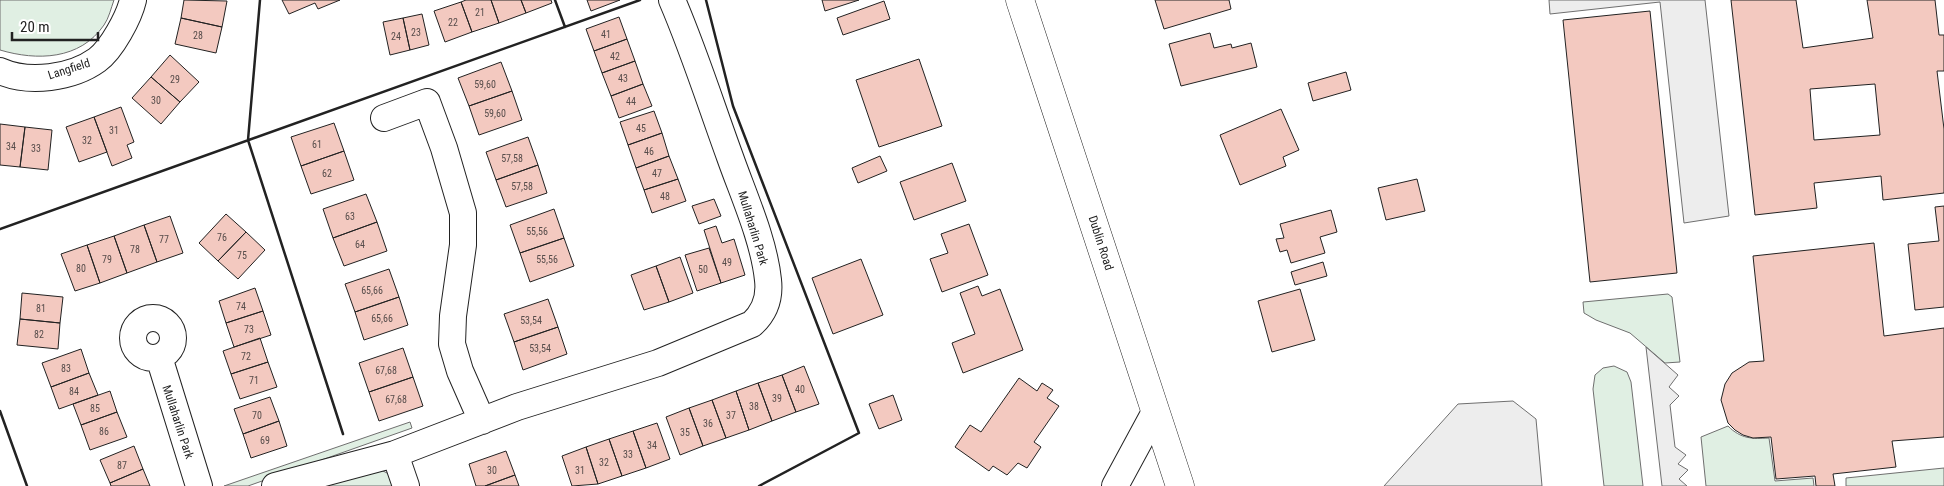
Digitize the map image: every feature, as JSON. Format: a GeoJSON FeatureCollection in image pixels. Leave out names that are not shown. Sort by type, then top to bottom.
{"type":"FeatureCollection","features":[{"type":"Feature","properties":{"kind":"main road","name":"Dublin Road"},"geometry":{"type":"LineString","coordinates":[[1020,0],[1180,486]]}},
{"type":"Feature","properties":{"kind":"street","name":"Langfield"},"geometry":{"type":"LineString","coordinates":[[0,72],[48,78],[98,59],[120,31],[130,14],[132,0]]}},
{"type":"Feature","properties":{"kind":"street","name":"Mullaharlin Park"},"geometry":{"type":"LineString","coordinates":[[275,486],[395,454],[518,407],[658,363],[752,324],[762,315],[767,300],[768,281],[762,252],[743,194],[672,0]]}},
{"type":"Feature","properties":{"kind":"street"},"geometry":{"type":"LineString","coordinates":[[384,118],[426,102],[444,148],[463,213],[463,245],[453,316],[452,344],[460,371],[482,421]]}},
{"type":"Feature","properties":{"kind":"street","name":"Mullaharlin Park"},"geometry":{"type":"LineString","coordinates":[[159,357],[199,486]]}},
{"type":"Feature","properties":{"kind":"street"},"geometry":{"type":"LineString","coordinates":[[1115,486],[1155,412]]}},
{"type":"Feature","properties":{"kind":"street"},"geometry":{"type":"LineString","coordinates":[[395,454],[406,486]]}},
{"type":"Feature","properties":{"kind":"green space"},"geometry":{"type":"Polygon","coordinates":[[[0,0],[114,0],[104,25],[94,37],[83,45],[57,55],[28,56],[0,50],[0,0]]]}},
{"type":"Feature","properties":{"kind":"green space"},"geometry":{"type":"Polygon","coordinates":[[[1668,294],[1672,297],[1680,362],[1665,363],[1630,333],[1596,320],[1584,313],[1583,302],[1668,294]]]}},
{"type":"Feature","properties":{"kind":"green space"},"geometry":{"type":"Polygon","coordinates":[[[1614,366],[1627,372],[1631,382],[1643,486],[1604,486],[1593,389],[1595,375],[1603,368],[1614,366]]]}},
{"type":"Feature","properties":{"kind":"green space"},"geometry":{"type":"Polygon","coordinates":[[[410,422],[412,428],[248,486],[224,486],[410,422]]]}},
{"type":"Feature","properties":{"kind":"green space"},"geometry":{"type":"Polygon","coordinates":[[[1728,426],[1742,436],[1769,438],[1775,481],[1813,478],[1814,486],[1706,486],[1701,437],[1728,426]]]}},
{"type":"Feature","properties":{"kind":"green space"},"geometry":{"type":"Polygon","coordinates":[[[1944,468],[1944,486],[1846,486],[1846,478],[1944,468]]]}},
{"type":"Feature","properties":{"kind":"green space"},"geometry":{"type":"Polygon","coordinates":[[[381,470],[389,474],[398,486],[325,486],[381,470]]]}},
{"type":"Feature","properties":{"kind":"shaded area"},"geometry":{"type":"Polygon","coordinates":[[[1549,0],[1705,0],[1729,216],[1684,223],[1660,2],[1550,14],[1549,0]]]}},
{"type":"Feature","properties":{"kind":"shaded area"},"geometry":{"type":"Polygon","coordinates":[[[1646,347],[1678,375],[1669,387],[1679,396],[1670,405],[1675,447],[1686,455],[1678,464],[1688,470],[1679,479],[1687,486],[1662,486],[1646,347]]]}},
{"type":"Feature","properties":{"kind":"shaded area"},"geometry":{"type":"Polygon","coordinates":[[[1513,401],[1536,419],[1542,486],[1384,486],[1458,404],[1513,401]]]}},
{"type":"Feature","properties":{"kind":"building"},"geometry":{"type":"Polygon","coordinates":[[[184,0],[227,1],[222,27],[181,18],[184,0]]]}},
{"type":"Feature","properties":{"kind":"building"},"geometry":{"type":"Polygon","coordinates":[[[282,0],[340,0],[318,9],[315,3],[289,14],[282,0]]]}},
{"type":"Feature","properties":{"kind":"building"},"geometry":{"type":"Polygon","coordinates":[[[466,0],[491,0],[499,23],[472,32],[461,2],[466,0]]]}},
{"type":"Feature","properties":{"kind":"building"},"geometry":{"type":"Polygon","coordinates":[[[491,0],[521,0],[526,13],[499,23],[491,0]]]}},
{"type":"Feature","properties":{"kind":"building"},"geometry":{"type":"Polygon","coordinates":[[[521,0],[551,0],[552,3],[526,13],[521,0]]]}},
{"type":"Feature","properties":{"kind":"building"},"geometry":{"type":"Polygon","coordinates":[[[587,0],[620,0],[591,11],[587,0]]]}},
{"type":"Feature","properties":{"kind":"building"},"geometry":{"type":"Polygon","coordinates":[[[822,0],[859,0],[825,11],[822,0]]]}},
{"type":"Feature","properties":{"kind":"building"},"geometry":{"type":"Polygon","coordinates":[[[1155,0],[1229,0],[1231,9],[1164,29],[1155,0]]]}},
{"type":"Feature","properties":{"kind":"building"},"geometry":{"type":"Polygon","coordinates":[[[1731,0],[1796,0],[1803,48],[1873,38],[1867,0],[1935,0],[1939,35],[1944,35],[1944,71],[1937,71],[1944,129],[1944,193],[1883,200],[1881,176],[1814,183],[1817,208],[1755,215],[1731,0]],[[1875,84],[1810,89],[1814,140],[1880,135],[1875,84]]]}},
{"type":"Feature","properties":{"kind":"building"},"geometry":{"type":"Polygon","coordinates":[[[884,1],[890,19],[843,35],[837,18],[884,1]]]}},
{"type":"Feature","properties":{"kind":"building"},"geometry":{"type":"Polygon","coordinates":[[[461,2],[472,32],[445,42],[434,11],[461,2]]]}},
{"type":"Feature","properties":{"kind":"building"},"geometry":{"type":"Polygon","coordinates":[[[1650,11],[1677,273],[1590,282],[1563,20],[1650,11]]]}},
{"type":"Feature","properties":{"kind":"building"},"geometry":{"type":"Polygon","coordinates":[[[422,14],[429,45],[410,50],[403,18],[422,14]]]}},
{"type":"Feature","properties":{"kind":"building"},"geometry":{"type":"Polygon","coordinates":[[[619,17],[627,39],[594,51],[586,29],[619,17]]]}},
{"type":"Feature","properties":{"kind":"building"},"geometry":{"type":"Polygon","coordinates":[[[181,18],[222,27],[216,53],[175,44],[181,18]]]}},
{"type":"Feature","properties":{"kind":"building"},"geometry":{"type":"Polygon","coordinates":[[[403,18],[410,50],[390,55],[383,22],[403,18]]]}},
{"type":"Feature","properties":{"kind":"building"},"geometry":{"type":"Polygon","coordinates":[[[1210,33],[1214,48],[1231,44],[1232,48],[1251,43],[1257,67],[1181,86],[1169,44],[1210,33]]]}},
{"type":"Feature","properties":{"kind":"building"},"geometry":{"type":"Polygon","coordinates":[[[627,39],[635,61],[602,73],[594,51],[627,39]]]}},
{"type":"Feature","properties":{"kind":"building"},"geometry":{"type":"Polygon","coordinates":[[[170,55],[199,82],[180,102],[151,77],[170,55]]]}},
{"type":"Feature","properties":{"kind":"building"},"geometry":{"type":"Polygon","coordinates":[[[919,59],[942,126],[879,147],[856,80],[919,59]]]}},
{"type":"Feature","properties":{"kind":"building"},"geometry":{"type":"Polygon","coordinates":[[[635,61],[643,84],[611,96],[602,73],[635,61]]]}},
{"type":"Feature","properties":{"kind":"building"},"geometry":{"type":"Polygon","coordinates":[[[501,62],[512,91],[469,106],[458,78],[501,62]]]}},
{"type":"Feature","properties":{"kind":"building"},"geometry":{"type":"Polygon","coordinates":[[[1346,72],[1351,90],[1313,101],[1308,83],[1346,72]]]}},
{"type":"Feature","properties":{"kind":"building"},"geometry":{"type":"Polygon","coordinates":[[[151,77],[180,102],[161,124],[132,98],[151,77]]]}},
{"type":"Feature","properties":{"kind":"building"},"geometry":{"type":"Polygon","coordinates":[[[643,84],[652,106],[619,118],[611,96],[643,84]]]}},
{"type":"Feature","properties":{"kind":"building"},"geometry":{"type":"Polygon","coordinates":[[[512,91],[522,120],[479,135],[469,106],[512,91]]]}},
{"type":"Feature","properties":{"kind":"building"},"geometry":{"type":"Polygon","coordinates":[[[121,107],[134,142],[127,145],[132,158],[112,166],[94,117],[121,107]]]}},
{"type":"Feature","properties":{"kind":"building"},"geometry":{"type":"Polygon","coordinates":[[[1281,109],[1299,150],[1283,157],[1286,166],[1240,185],[1220,135],[1281,109]]]}},
{"type":"Feature","properties":{"kind":"building"},"geometry":{"type":"Polygon","coordinates":[[[654,111],[662,133],[628,145],[620,122],[654,111]]]}},
{"type":"Feature","properties":{"kind":"building"},"geometry":{"type":"Polygon","coordinates":[[[94,117],[107,152],[79,162],[66,127],[94,117]]]}},
{"type":"Feature","properties":{"kind":"building"},"geometry":{"type":"Polygon","coordinates":[[[334,123],[344,151],[301,166],[291,137],[334,123]]]}},
{"type":"Feature","properties":{"kind":"building"},"geometry":{"type":"Polygon","coordinates":[[[0,124],[25,127],[20,167],[0,165],[0,124]]]}},
{"type":"Feature","properties":{"kind":"building"},"geometry":{"type":"Polygon","coordinates":[[[25,127],[52,130],[48,170],[20,167],[25,127]]]}},
{"type":"Feature","properties":{"kind":"building"},"geometry":{"type":"Polygon","coordinates":[[[662,133],[669,156],[636,168],[628,145],[662,133]]]}},
{"type":"Feature","properties":{"kind":"building"},"geometry":{"type":"Polygon","coordinates":[[[528,137],[538,165],[496,180],[486,152],[528,137]]]}},
{"type":"Feature","properties":{"kind":"building"},"geometry":{"type":"Polygon","coordinates":[[[344,151],[354,180],[311,194],[301,166],[344,151]]]}},
{"type":"Feature","properties":{"kind":"building"},"geometry":{"type":"Polygon","coordinates":[[[669,156],[678,179],[644,190],[636,168],[669,156]]]}},
{"type":"Feature","properties":{"kind":"building"},"geometry":{"type":"Polygon","coordinates":[[[880,156],[887,171],[858,183],[852,168],[880,156]]]}},
{"type":"Feature","properties":{"kind":"building"},"geometry":{"type":"Polygon","coordinates":[[[952,163],[966,201],[914,220],[900,182],[952,163]]]}},
{"type":"Feature","properties":{"kind":"building"},"geometry":{"type":"Polygon","coordinates":[[[538,165],[547,193],[506,207],[496,180],[538,165]]]}},
{"type":"Feature","properties":{"kind":"building"},"geometry":{"type":"Polygon","coordinates":[[[678,179],[686,201],[652,213],[644,190],[678,179]]]}},
{"type":"Feature","properties":{"kind":"building"},"geometry":{"type":"Polygon","coordinates":[[[1417,179],[1425,211],[1386,220],[1378,188],[1417,179]]]}},
{"type":"Feature","properties":{"kind":"building"},"geometry":{"type":"Polygon","coordinates":[[[366,194],[377,222],[333,238],[323,209],[366,194]]]}},
{"type":"Feature","properties":{"kind":"building"},"geometry":{"type":"Polygon","coordinates":[[[714,199],[721,216],[699,224],[692,206],[714,199]]]}},
{"type":"Feature","properties":{"kind":"building"},"geometry":{"type":"Polygon","coordinates":[[[1944,206],[1944,307],[1915,310],[1908,244],[1939,241],[1935,207],[1944,206]]]}},
{"type":"Feature","properties":{"kind":"building"},"geometry":{"type":"Polygon","coordinates":[[[554,209],[564,238],[520,253],[510,225],[554,209]]]}},
{"type":"Feature","properties":{"kind":"building"},"geometry":{"type":"Polygon","coordinates":[[[1331,210],[1337,232],[1320,237],[1325,253],[1291,263],[1287,250],[1280,252],[1276,239],[1284,238],[1280,224],[1331,210]]]}},
{"type":"Feature","properties":{"kind":"building"},"geometry":{"type":"Polygon","coordinates":[[[226,214],[246,232],[218,261],[199,243],[226,214]]]}},
{"type":"Feature","properties":{"kind":"building"},"geometry":{"type":"Polygon","coordinates":[[[170,216],[183,253],[157,262],[144,225],[170,216]]]}},
{"type":"Feature","properties":{"kind":"building"},"geometry":{"type":"Polygon","coordinates":[[[377,222],[387,251],[344,266],[333,238],[377,222]]]}},
{"type":"Feature","properties":{"kind":"building"},"geometry":{"type":"Polygon","coordinates":[[[969,224],[988,275],[942,292],[930,259],[948,253],[941,234],[969,224]]]}},
{"type":"Feature","properties":{"kind":"building"},"geometry":{"type":"Polygon","coordinates":[[[144,225],[157,262],[127,273],[114,236],[144,225]]]}},
{"type":"Feature","properties":{"kind":"building"},"geometry":{"type":"Polygon","coordinates":[[[716,226],[722,243],[734,239],[745,275],[721,283],[704,230],[716,226]]]}},
{"type":"Feature","properties":{"kind":"building"},"geometry":{"type":"Polygon","coordinates":[[[246,232],[265,250],[238,279],[218,261],[246,232]]]}},
{"type":"Feature","properties":{"kind":"building"},"geometry":{"type":"Polygon","coordinates":[[[114,236],[127,273],[100,283],[87,245],[114,236]]]}},
{"type":"Feature","properties":{"kind":"building"},"geometry":{"type":"Polygon","coordinates":[[[564,238],[574,266],[530,282],[520,253],[564,238]]]}},
{"type":"Feature","properties":{"kind":"building"},"geometry":{"type":"Polygon","coordinates":[[[1874,243],[1884,336],[1944,328],[1944,437],[1892,441],[1896,467],[1833,474],[1835,486],[1816,486],[1815,476],[1776,479],[1771,437],[1753,438],[1735,430],[1728,423],[1721,400],[1725,384],[1732,373],[1749,362],[1764,361],[1753,256],[1874,243]]]}},
{"type":"Feature","properties":{"kind":"building"},"geometry":{"type":"Polygon","coordinates":[[[87,245],[100,283],[75,291],[61,254],[87,245]]]}},
{"type":"Feature","properties":{"kind":"building"},"geometry":{"type":"Polygon","coordinates":[[[709,248],[721,283],[697,291],[685,255],[709,248]]]}},
{"type":"Feature","properties":{"kind":"building"},"geometry":{"type":"Polygon","coordinates":[[[680,257],[693,293],[669,302],[656,266],[680,257]]]}},
{"type":"Feature","properties":{"kind":"building"},"geometry":{"type":"Polygon","coordinates":[[[861,259],[883,315],[833,334],[812,278],[861,259]]]}},
{"type":"Feature","properties":{"kind":"building"},"geometry":{"type":"Polygon","coordinates":[[[1323,262],[1327,276],[1295,285],[1291,272],[1323,262]]]}},
{"type":"Feature","properties":{"kind":"building"},"geometry":{"type":"Polygon","coordinates":[[[656,266],[669,302],[644,310],[631,275],[656,266]]]}},
{"type":"Feature","properties":{"kind":"building"},"geometry":{"type":"Polygon","coordinates":[[[389,269],[399,297],[355,312],[345,284],[389,269]]]}},
{"type":"Feature","properties":{"kind":"building"},"geometry":{"type":"Polygon","coordinates":[[[978,286],[982,296],[1000,289],[1023,350],[963,373],[952,343],[975,334],[960,293],[978,286]]]}},
{"type":"Feature","properties":{"kind":"building"},"geometry":{"type":"Polygon","coordinates":[[[255,288],[263,311],[226,323],[219,301],[255,288]]]}},
{"type":"Feature","properties":{"kind":"building"},"geometry":{"type":"Polygon","coordinates":[[[1300,289],[1315,340],[1272,352],[1258,301],[1300,289]]]}},
{"type":"Feature","properties":{"kind":"building"},"geometry":{"type":"Polygon","coordinates":[[[22,293],[63,297],[60,323],[20,319],[22,293]]]}},
{"type":"Feature","properties":{"kind":"building"},"geometry":{"type":"Polygon","coordinates":[[[399,297],[408,325],[364,340],[355,312],[399,297]]]}},
{"type":"Feature","properties":{"kind":"building"},"geometry":{"type":"Polygon","coordinates":[[[548,299],[558,327],[514,342],[504,314],[548,299]]]}},
{"type":"Feature","properties":{"kind":"building"},"geometry":{"type":"Polygon","coordinates":[[[263,311],[271,335],[234,347],[226,323],[263,311]]]}},
{"type":"Feature","properties":{"kind":"building"},"geometry":{"type":"Polygon","coordinates":[[[20,319],[60,323],[58,349],[17,345],[20,319]]]}},
{"type":"Feature","properties":{"kind":"building"},"geometry":{"type":"Polygon","coordinates":[[[558,327],[567,354],[523,370],[514,342],[558,327]]]}},
{"type":"Feature","properties":{"kind":"building"},"geometry":{"type":"Polygon","coordinates":[[[260,338],[268,362],[231,374],[223,351],[260,338]]]}},
{"type":"Feature","properties":{"kind":"building"},"geometry":{"type":"Polygon","coordinates":[[[403,348],[413,377],[369,392],[359,363],[403,348]]]}},
{"type":"Feature","properties":{"kind":"building"},"geometry":{"type":"Polygon","coordinates":[[[81,349],[89,373],[51,387],[42,363],[81,349]]]}},
{"type":"Feature","properties":{"kind":"building"},"geometry":{"type":"Polygon","coordinates":[[[268,362],[277,387],[240,399],[231,374],[268,362]]]}},
{"type":"Feature","properties":{"kind":"building"},"geometry":{"type":"Polygon","coordinates":[[[804,366],[819,404],[796,412],[782,375],[804,366]]]}},
{"type":"Feature","properties":{"kind":"building"},"geometry":{"type":"Polygon","coordinates":[[[89,373],[98,395],[59,409],[51,387],[89,373]]]}},
{"type":"Feature","properties":{"kind":"building"},"geometry":{"type":"Polygon","coordinates":[[[782,375],[796,412],[772,421],[758,383],[782,375]]]}},
{"type":"Feature","properties":{"kind":"building"},"geometry":{"type":"Polygon","coordinates":[[[413,377],[423,406],[379,421],[369,392],[413,377]]]}},
{"type":"Feature","properties":{"kind":"building"},"geometry":{"type":"Polygon","coordinates":[[[1019,378],[1037,391],[1042,383],[1053,390],[1047,398],[1059,406],[1034,442],[1041,447],[1027,468],[1018,463],[1007,475],[993,466],[989,471],[955,447],[970,425],[981,432],[1019,378]]]}},
{"type":"Feature","properties":{"kind":"building"},"geometry":{"type":"Polygon","coordinates":[[[758,383],[772,421],[749,430],[736,391],[758,383]]]}},
{"type":"Feature","properties":{"kind":"building"},"geometry":{"type":"Polygon","coordinates":[[[110,391],[117,412],[81,425],[73,404],[110,391]]]}},
{"type":"Feature","properties":{"kind":"building"},"geometry":{"type":"Polygon","coordinates":[[[736,391],[749,430],[726,438],[712,400],[736,391]]]}},
{"type":"Feature","properties":{"kind":"building"},"geometry":{"type":"Polygon","coordinates":[[[893,395],[902,420],[879,429],[869,404],[893,395]]]}},
{"type":"Feature","properties":{"kind":"building"},"geometry":{"type":"Polygon","coordinates":[[[270,397],[279,421],[243,434],[234,409],[270,397]]]}},
{"type":"Feature","properties":{"kind":"building"},"geometry":{"type":"Polygon","coordinates":[[[712,400],[726,438],[703,446],[689,408],[712,400]]]}},
{"type":"Feature","properties":{"kind":"building"},"geometry":{"type":"Polygon","coordinates":[[[689,408],[703,446],[680,455],[666,417],[689,408]]]}},
{"type":"Feature","properties":{"kind":"building"},"geometry":{"type":"Polygon","coordinates":[[[117,412],[127,437],[90,450],[81,425],[117,412]]]}},
{"type":"Feature","properties":{"kind":"building"},"geometry":{"type":"Polygon","coordinates":[[[279,421],[287,446],[251,458],[243,434],[279,421]]]}},
{"type":"Feature","properties":{"kind":"building"},"geometry":{"type":"Polygon","coordinates":[[[657,423],[670,459],[646,468],[633,431],[657,423]]]}},
{"type":"Feature","properties":{"kind":"building"},"geometry":{"type":"Polygon","coordinates":[[[633,431],[646,468],[622,476],[609,439],[633,431]]]}},
{"type":"Feature","properties":{"kind":"building"},"geometry":{"type":"Polygon","coordinates":[[[609,439],[622,476],[598,484],[586,447],[609,439]]]}},
{"type":"Feature","properties":{"kind":"building"},"geometry":{"type":"Polygon","coordinates":[[[134,446],[143,469],[110,483],[100,460],[134,446]]]}},
{"type":"Feature","properties":{"kind":"building"},"geometry":{"type":"Polygon","coordinates":[[[586,447],[598,484],[572,486],[562,456],[586,447]]]}},
{"type":"Feature","properties":{"kind":"building"},"geometry":{"type":"Polygon","coordinates":[[[506,451],[515,475],[485,486],[476,486],[469,464],[506,451]]]}},
{"type":"Feature","properties":{"kind":"building"},"geometry":{"type":"Polygon","coordinates":[[[143,469],[150,486],[111,486],[110,483],[143,469]]]}},
{"type":"Feature","properties":{"kind":"building"},"geometry":{"type":"Polygon","coordinates":[[[515,475],[519,486],[485,486],[515,475]]]}},
{"type":"Feature","properties":{"kind":"wall"},"geometry":{"type":"LineString","coordinates":[[260,0],[248,140],[343,434]]}},
{"type":"Feature","properties":{"kind":"wall"},"geometry":{"type":"LineString","coordinates":[[555,0],[565,27]]}},
{"type":"Feature","properties":{"kind":"wall"},"geometry":{"type":"LineString","coordinates":[[0,229],[640,0]]}},
{"type":"Feature","properties":{"kind":"wall"},"geometry":{"type":"LineString","coordinates":[[706,0],[733,106],[859,433],[759,486]]}},
{"type":"Feature","properties":{"kind":"wall"},"geometry":{"type":"LineString","coordinates":[[0,411],[27,486]]}}]}
